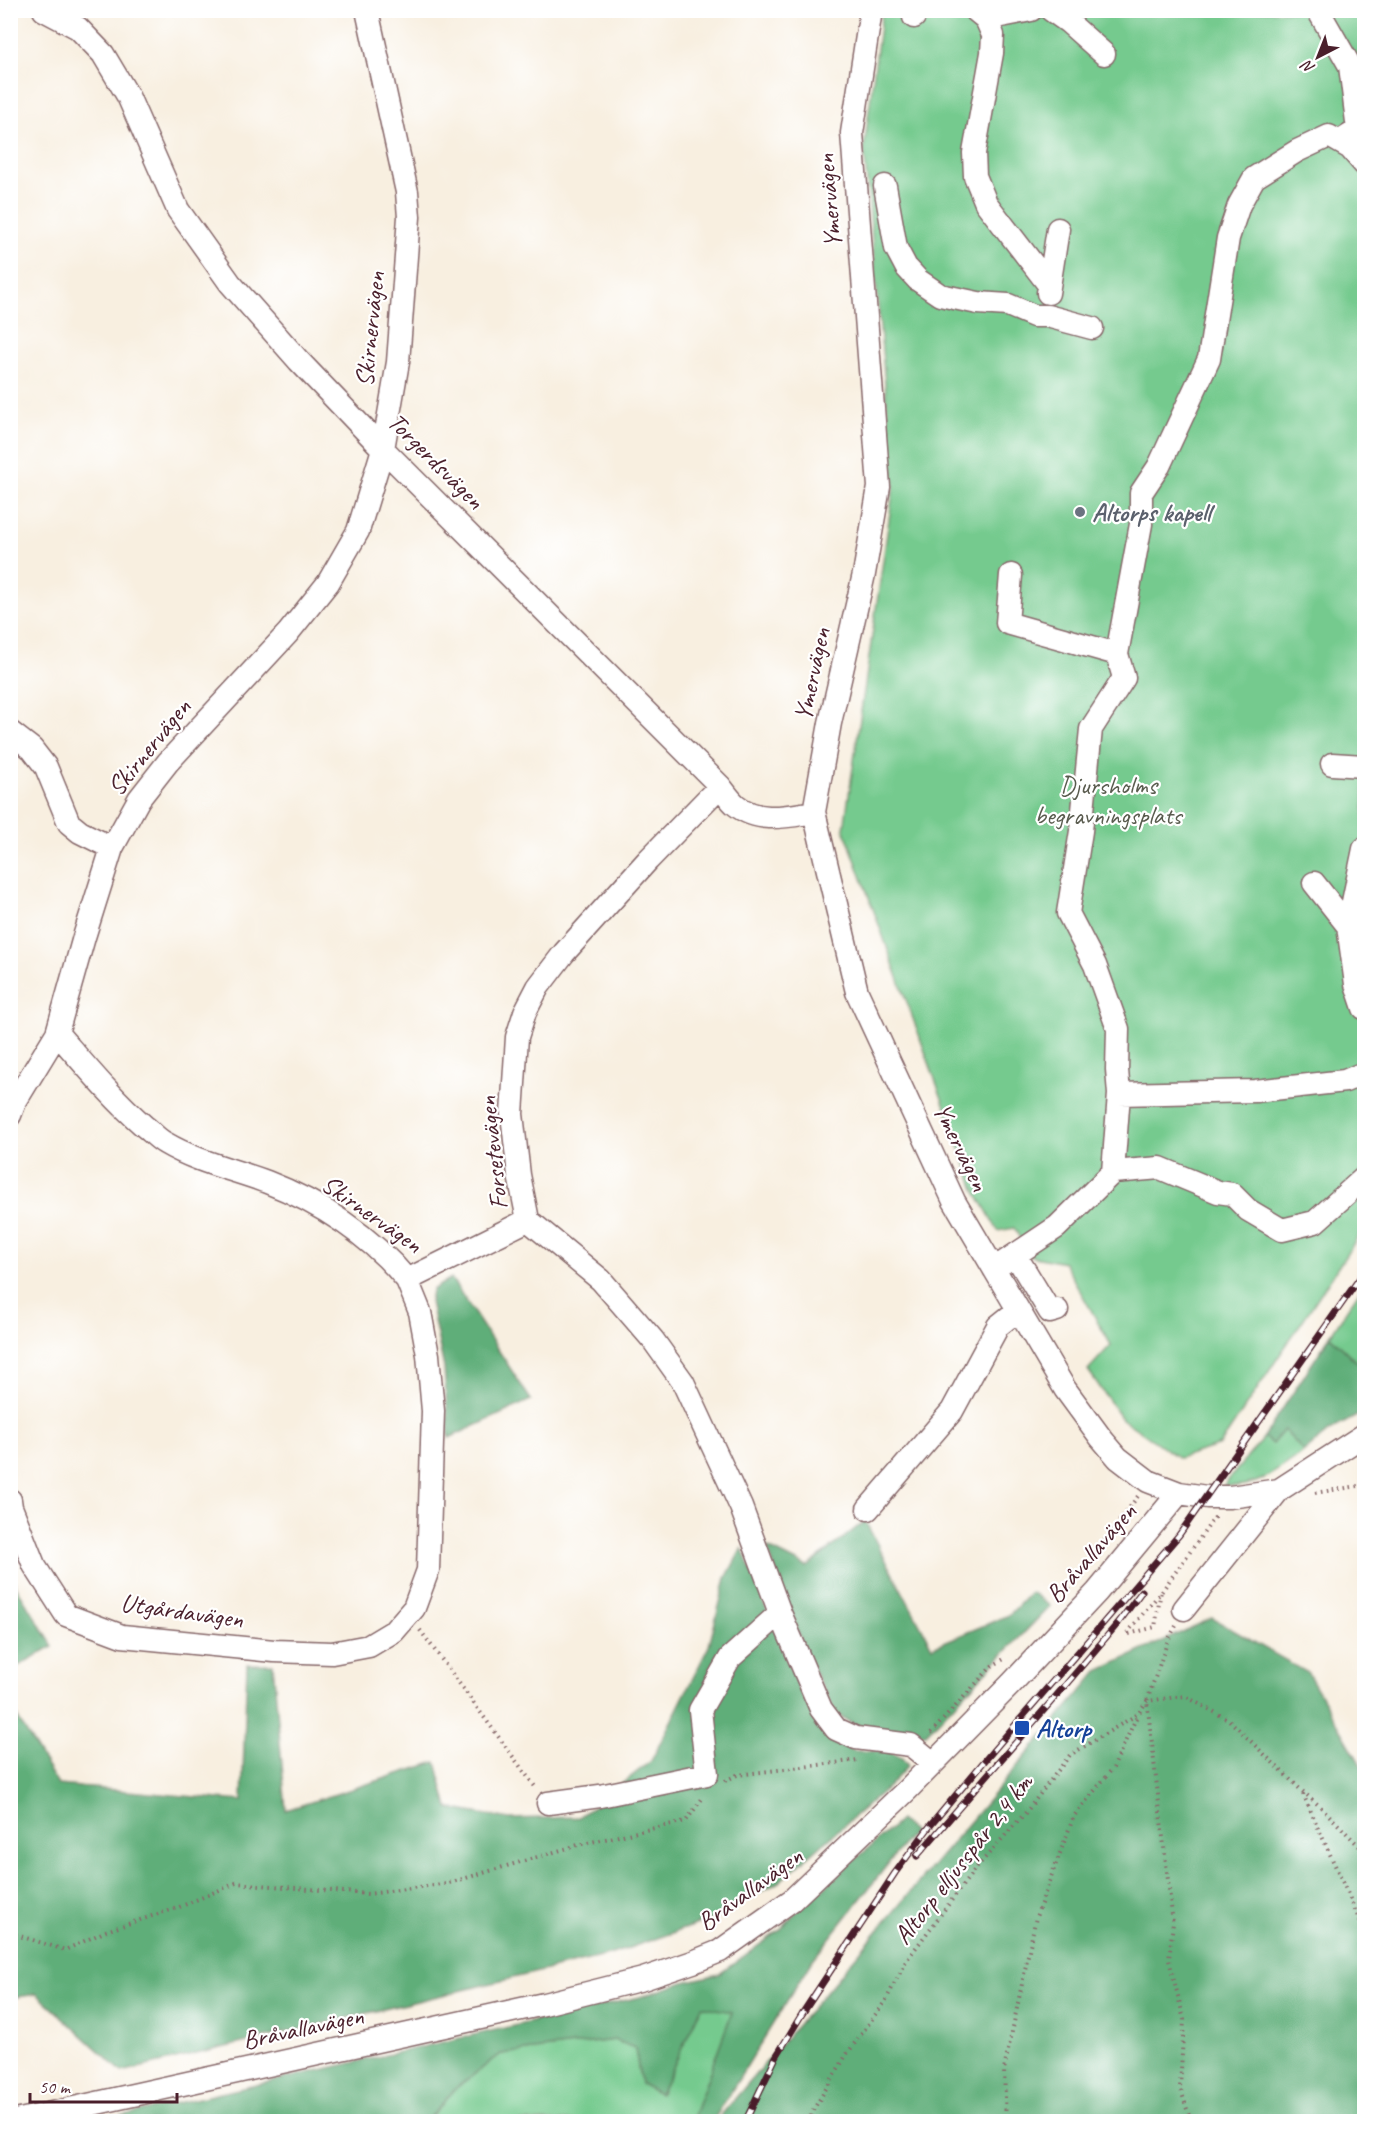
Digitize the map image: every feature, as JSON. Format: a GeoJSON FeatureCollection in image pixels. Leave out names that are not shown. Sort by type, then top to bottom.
{"type":"FeatureCollection","features":[{"type":"Feature","properties":{"kind":"street","name":"Torgerdsvägen"},"geometry":{"type":"LineString","coordinates":[[44,10],[78,28],[103,54],[128,96],[178,210],[223,274],[299,361],[382,449],[720,786],[736,805],[753,814],[773,819],[814,812]]}},
{"type":"Feature","properties":{"kind":"street","name":"Skirnervägen"},"geometry":{"type":"LineString","coordinates":[[367,10],[407,192],[409,217],[398,362],[382,449],[358,531],[328,583],[288,633],[168,762],[139,799],[112,848],[57,1033],[119,1104],[164,1143],[215,1166],[267,1182],[316,1206],[362,1236],[392,1262],[407,1280],[528,1220]]}},
{"type":"Feature","properties":{"kind":"street","name":"Ymervägen"},"geometry":{"type":"LineString","coordinates":[[871,10],[852,133],[879,487],[864,574],[830,723],[814,812],[857,992],[954,1201],[1065,1389],[1101,1438],[1118,1458],[1148,1481],[1179,1493]]}},
{"type":"Feature","properties":{"kind":"street"},"geometry":{"type":"LineString","coordinates":[[1031,10],[981,15],[993,35],[992,53],[975,143],[975,176],[986,203],[1049,285]]}},
{"type":"Feature","properties":{"kind":"street"},"geometry":{"type":"LineString","coordinates":[[1051,10],[1104,54]]}},
{"type":"Feature","properties":{"kind":"street"},"geometry":{"type":"LineString","coordinates":[[1318,10],[1350,66],[1358,130],[1345,138]]}},
{"type":"Feature","properties":{"kind":"street"},"geometry":{"type":"LineString","coordinates":[[1113,1172],[1119,1094],[1118,1029],[1095,965],[1068,913],[1081,831],[1091,729],[1124,678],[1117,654],[1141,524],[1141,493],[1159,466],[1209,359],[1228,238],[1239,205],[1254,178],[1297,151],[1329,136],[1350,148],[1365,164]]}},
{"type":"Feature","properties":{"kind":"street"},"geometry":{"type":"LineString","coordinates":[[885,186],[896,248],[906,267],[918,280],[940,295],[978,303],[1008,305],[1034,316],[1047,316],[1092,328]]}},
{"type":"Feature","properties":{"kind":"street"},"geometry":{"type":"LineString","coordinates":[[1047,316],[1049,285],[1058,229]]}},
{"type":"Feature","properties":{"kind":"street"},"geometry":{"type":"LineString","coordinates":[[1011,574],[1007,623],[1117,654]]}},
{"type":"Feature","properties":{"kind":"street"},"geometry":{"type":"LineString","coordinates":[[10,732],[32,748],[45,767],[69,823],[80,832],[112,848]]}},
{"type":"Feature","properties":{"kind":"street"},"geometry":{"type":"LineString","coordinates":[[1332,764],[1365,766]]}},
{"type":"Feature","properties":{"kind":"street","name":"Forsetevägen"},"geometry":{"type":"LineString","coordinates":[[720,786],[648,860],[564,953],[538,987],[525,1012],[517,1037],[512,1114],[519,1175],[528,1220],[601,1280],[653,1340],[683,1382],[741,1507],[780,1613],[821,1709],[836,1729],[856,1738],[911,1745],[925,1756]]}},
{"type":"Feature","properties":{"kind":"street"},"geometry":{"type":"LineString","coordinates":[[1365,849],[1348,926],[1356,984],[1365,1008]]}},
{"type":"Feature","properties":{"kind":"street"},"geometry":{"type":"LineString","coordinates":[[1314,883],[1348,926]]}},
{"type":"Feature","properties":{"kind":"street"},"geometry":{"type":"LineString","coordinates":[[10,1115],[15,1102],[57,1033]]}},
{"type":"Feature","properties":{"kind":"street"},"geometry":{"type":"LineString","coordinates":[[1119,1094],[1255,1091],[1346,1081],[1365,1073]]}},
{"type":"Feature","properties":{"kind":"street"},"geometry":{"type":"LineString","coordinates":[[994,1269],[1057,1227],[1113,1172],[1160,1168],[1218,1192],[1232,1194],[1248,1210],[1282,1230],[1315,1222],[1365,1178]]}},
{"type":"Feature","properties":{"kind":"street"},"geometry":{"type":"LineString","coordinates":[[1016,1256],[1050,1312],[1057,1310]]}},
{"type":"Feature","properties":{"kind":"street","name":"Utgårdavägen"},"geometry":{"type":"LineString","coordinates":[[10,1500],[34,1565],[66,1615],[122,1636],[274,1651],[332,1653],[369,1646],[394,1631],[409,1615],[414,1608],[428,1570],[433,1412],[428,1355],[420,1312],[407,1280]]}},
{"type":"Feature","properties":{"kind":"street"},"geometry":{"type":"LineString","coordinates":[[868,1509],[952,1412],[998,1326],[1018,1310]]}},
{"type":"Feature","properties":{"kind":"street"},"geometry":{"type":"LineString","coordinates":[[1184,1609],[1283,1488],[1365,1435]]}},
{"type":"Feature","properties":{"kind":"street"},"geometry":{"type":"LineString","coordinates":[[1179,1493],[1230,1497],[1283,1488]]}},
{"type":"Feature","properties":{"kind":"street","name":"Bråvallavägen"},"geometry":{"type":"LineString","coordinates":[[10,2121],[544,2004],[643,1978],[720,1951],[792,1900],[925,1756],[1011,1684],[1097,1592],[1179,1493]]}},
{"type":"Feature","properties":{"kind":"street"},"geometry":{"type":"LineString","coordinates":[[548,1803],[711,1783],[700,1710],[730,1658],[780,1613]]}},
{"type":"Feature","properties":{"kind":"path"},"geometry":{"type":"LineString","coordinates":[[1068,1590],[1111,1535],[1148,1481]]}},
{"type":"Feature","properties":{"kind":"path"},"geometry":{"type":"LineString","coordinates":[[1283,1488],[1301,1495],[1365,1485]]}},
{"type":"Feature","properties":{"kind":"path"},"geometry":{"type":"LineString","coordinates":[[1162,1591],[1155,1627],[1128,1634],[1230,1497]]}},
{"type":"Feature","properties":{"kind":"path"},"geometry":{"type":"LineString","coordinates":[[1184,1609],[1168,1640],[1147,1701],[1173,1923],[1169,1960],[1184,2020],[1180,2087],[1191,2121]]}},
{"type":"Feature","properties":{"kind":"path"},"geometry":{"type":"LineString","coordinates":[[409,1615],[548,1803]]}},
{"type":"Feature","properties":{"kind":"path"},"geometry":{"type":"LineString","coordinates":[[925,1756],[992,1666],[1008,1656]]}},
{"type":"Feature","properties":{"kind":"path"},"geometry":{"type":"LineString","coordinates":[[1147,1701],[1185,1696],[1229,1720],[1365,1851]]}},
{"type":"Feature","properties":{"kind":"path","name":"Altorp elljusspår 2,4 km"},"geometry":{"type":"LineString","coordinates":[[810,2121],[812,2112],[847,2054],[886,2000],[906,1961],[975,1869],[1027,1811],[1070,1755],[1138,1714],[1147,1701]]}},
{"type":"Feature","properties":{"kind":"path"},"geometry":{"type":"LineString","coordinates":[[1006,2121],[1004,2070],[1036,1917],[1074,1816],[1113,1767],[1138,1714]]}},
{"type":"Feature","properties":{"kind":"path"},"geometry":{"type":"LineString","coordinates":[[10,1934],[65,1950],[106,1931],[177,1908],[236,1883],[368,1894],[449,1883],[578,1845],[686,1821],[711,1783],[737,1774],[868,1759]]}},
{"type":"Feature","properties":{"kind":"path"},"geometry":{"type":"LineString","coordinates":[[1301,1790],[1365,1930]]}},
{"type":"Feature","properties":{"kind":"green space","name":"Djursholms begravningsplats"},"geometry":{"type":"Polygon","coordinates":[[[882,11],[1364,11],[1364,1228],[1220,1445],[1179,1458],[1122,1419],[1088,1370],[1111,1345],[1064,1263],[1030,1256],[1014,1228],[998,1231],[976,1192],[844,829],[894,485],[864,148],[882,11]]]}},
{"type":"Feature","properties":{"kind":"green space"},"geometry":{"type":"Polygon","coordinates":[[[451,1278],[531,1400],[449,1438],[444,1368],[430,1302],[432,1290],[451,1278]]]}},
{"type":"Feature","properties":{"kind":"green space"},"geometry":{"type":"Polygon","coordinates":[[[1359,1291],[1364,1295],[1364,1369],[1330,1336],[1359,1291]]]}},
{"type":"Feature","properties":{"kind":"green space"},"geometry":{"type":"Polygon","coordinates":[[[1330,1336],[1364,1369],[1364,1412],[1329,1431],[1304,1452],[1284,1430],[1272,1444],[1264,1437],[1330,1336]]]}},
{"type":"Feature","properties":{"kind":"green space"},"geometry":{"type":"Polygon","coordinates":[[[1284,1429],[1304,1452],[1256,1482],[1246,1485],[1224,1485],[1264,1437],[1272,1444],[1284,1429]]]}},
{"type":"Feature","properties":{"kind":"green space"},"geometry":{"type":"Polygon","coordinates":[[[865,1521],[932,1647],[1009,1615],[1031,1592],[1050,1606],[926,1734],[879,1734],[853,1724],[836,1714],[809,1662],[767,1547],[807,1567],[865,1521]]]}},
{"type":"Feature","properties":{"kind":"green space"},"geometry":{"type":"Polygon","coordinates":[[[742,1548],[798,1688],[824,1734],[854,1751],[888,1751],[902,1758],[908,1766],[889,1786],[779,1882],[712,1919],[609,1955],[122,2072],[37,1994],[11,1998],[10,1705],[58,1785],[242,1801],[247,1664],[273,1664],[286,1810],[436,1762],[448,1808],[510,1819],[579,1817],[651,1761],[709,1646],[726,1578],[742,1548]]]}},
{"type":"Feature","properties":{"kind":"green space"},"geometry":{"type":"Polygon","coordinates":[[[10,1569],[17,1588],[53,1646],[11,1670],[10,1569]]]}},
{"type":"Feature","properties":{"kind":"green space"},"geometry":{"type":"Polygon","coordinates":[[[1212,1618],[1308,1673],[1364,1770],[1364,2121],[716,2121],[1098,1671],[1212,1618]]]}},
{"type":"Feature","properties":{"kind":"green space"},"geometry":{"type":"Polygon","coordinates":[[[900,1820],[913,1832],[811,1962],[713,2121],[692,2121],[732,2012],[702,2006],[660,2094],[641,2084],[635,2048],[614,2040],[501,2054],[456,2088],[426,2121],[98,2121],[640,1997],[684,1982],[719,1974],[780,1930],[793,1915],[900,1820]]]}},
{"type":"Feature","properties":{"kind":"green space"},"geometry":{"type":"Polygon","coordinates":[[[702,2006],[733,2011],[692,2121],[426,2122],[456,2088],[501,2054],[614,2040],[635,2048],[641,2084],[660,2094],[702,2006]]]}},
{"type":"Feature","properties":{"kind":"railway"},"geometry":{"type":"LineString","coordinates":[[745,2122],[776,2057],[895,1873],[930,1826],[992,1752],[1179,1535],[1364,1272]]}},
{"type":"Feature","properties":{"kind":"railway"},"geometry":{"type":"LineString","coordinates":[[917,1856],[1119,1622],[1142,1591]]}},
{"type":"Feature","properties":{"kind":"place","name":"Altorps kapell"},"geometry":{"type":"Point","coordinates":[1080,512]}},
{"type":"Feature","properties":{"kind":"place","name":"Altorp"},"geometry":{"type":"Point","coordinates":[1022,1728]}}]}
